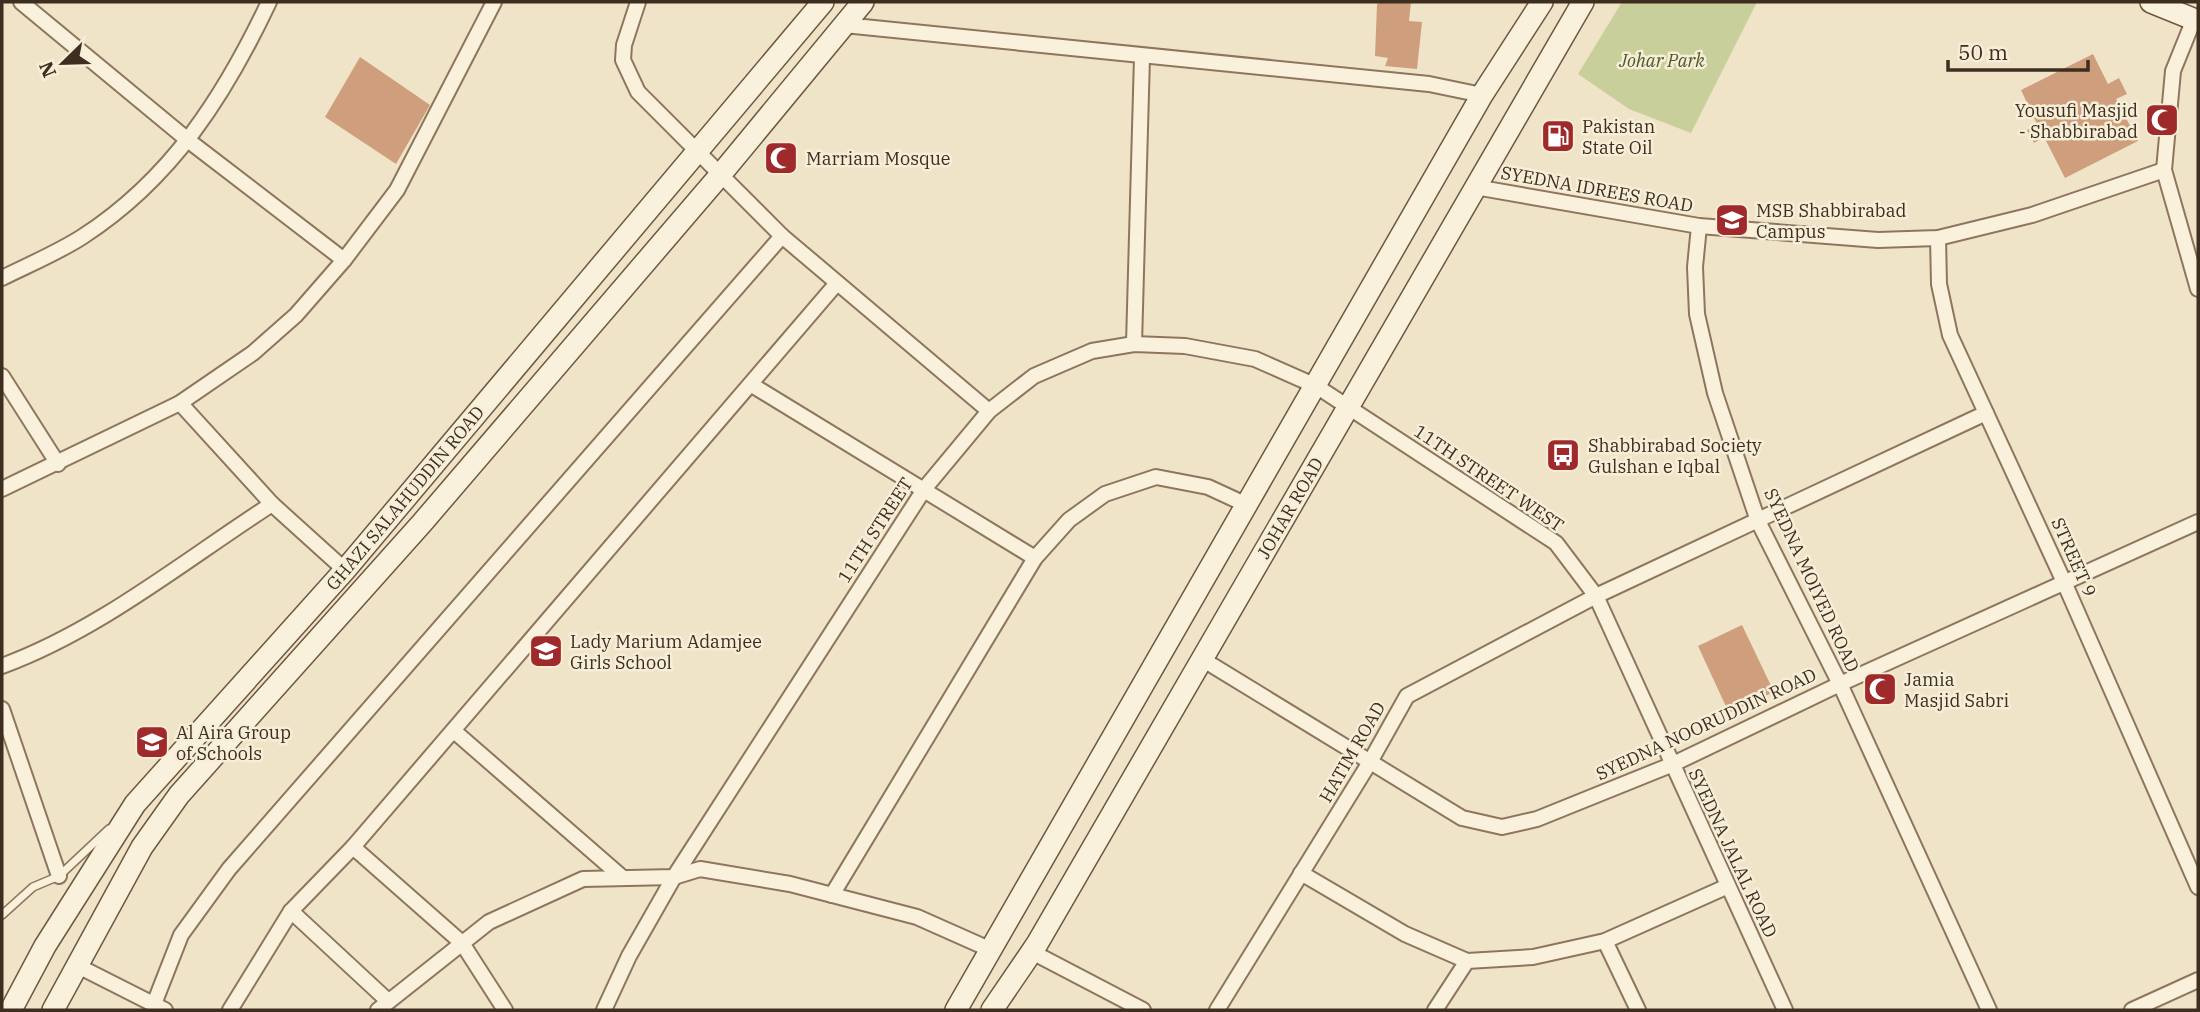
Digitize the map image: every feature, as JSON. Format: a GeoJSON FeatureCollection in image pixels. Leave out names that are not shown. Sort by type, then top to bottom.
{"type":"FeatureCollection","features":[{"type":"Feature","properties":{"kind":"street"},"geometry":{"type":"LineString","coordinates":[[21,2],[189,141],[344,261]]}},
{"type":"Feature","properties":{"kind":"street"},"geometry":{"type":"LineString","coordinates":[[2,278],[83,236],[150,182],[189,141],[238,68],[269,2]]}},
{"type":"Feature","properties":{"kind":"street"},"geometry":{"type":"LineString","coordinates":[[2,489],[180,403],[253,353],[296,315],[344,261],[397,190],[494,2]]}},
{"type":"Feature","properties":{"kind":"street"},"geometry":{"type":"LineString","coordinates":[[638,2],[624,45],[623,60],[638,92],[699,150],[782,236],[989,411]]}},
{"type":"Feature","properties":{"kind":"street","name":"GHAZI SALAHUDDIN ROAD"},"geometry":{"type":"LineString","coordinates":[[11,1010],[46,946],[135,804],[345,570],[823,2]]}},
{"type":"Feature","properties":{"kind":"street","name":"GHAZI SALAHUDDIN ROAD"},"geometry":{"type":"LineString","coordinates":[[56,1004],[142,847],[179,795],[422,523],[721,174],[863,2]]}},
{"type":"Feature","properties":{"kind":"street"},"geometry":{"type":"LineString","coordinates":[[956,1010],[1482,95],[1542,2]]}},
{"type":"Feature","properties":{"kind":"street","name":"JOHAR ROAD"},"geometry":{"type":"LineString","coordinates":[[992,1010],[1035,948],[1583,2]]}},
{"type":"Feature","properties":{"kind":"street"},"geometry":{"type":"LineString","coordinates":[[2151,2],[2196,20],[2173,71],[2164,170],[2198,289]]}},
{"type":"Feature","properties":{"kind":"street"},"geometry":{"type":"LineString","coordinates":[[844,25],[1429,84],[1482,95]]}},
{"type":"Feature","properties":{"kind":"street"},"geometry":{"type":"LineString","coordinates":[[1134,344],[1142,57]]}},
{"type":"Feature","properties":{"kind":"street","name":"SYEDNA IDREES ROAD"},"geometry":{"type":"LineString","coordinates":[[1475,187],[1699,226],[1878,240],[1938,238],[2032,215],[2164,170]]}},
{"type":"Feature","properties":{"kind":"street","name":"SYEDNA MOIYED ROAD"},"geometry":{"type":"LineString","coordinates":[[1699,226],[1695,267],[1698,314],[1715,393],[1758,521],[1840,684],[1989,1010]]}},
{"type":"Feature","properties":{"kind":"street"},"geometry":{"type":"LineString","coordinates":[[76,965],[160,1007],[181,935],[229,869],[782,236]]}},
{"type":"Feature","properties":{"kind":"street","name":"STREET 9"},"geometry":{"type":"LineString","coordinates":[[1938,238],[1939,284],[1950,335],[2064,582],[2198,887]]}},
{"type":"Feature","properties":{"kind":"street"},"geometry":{"type":"LineString","coordinates":[[230,1010],[291,911],[354,847],[837,284]]}},
{"type":"Feature","properties":{"kind":"street","name":"11TH STREET"},"geometry":{"type":"LineString","coordinates":[[604,1010],[629,956],[674,877],[925,488],[989,411],[1034,376],[1092,351],[1134,344],[1185,346],[1255,359],[1316,386],[1347,407]]}},
{"type":"Feature","properties":{"kind":"street"},"geometry":{"type":"LineString","coordinates":[[2,376],[58,464]]}},
{"type":"Feature","properties":{"kind":"street"},"geometry":{"type":"LineString","coordinates":[[752,385],[925,488],[1035,558]]}},
{"type":"Feature","properties":{"kind":"street"},"geometry":{"type":"LineString","coordinates":[[180,403],[272,504],[345,570]]}},
{"type":"Feature","properties":{"kind":"street","name":"11TH STREET WEST"},"geometry":{"type":"LineString","coordinates":[[1347,407],[1556,544],[1596,596]]}},
{"type":"Feature","properties":{"kind":"street","name":"HATIM ROAD"},"geometry":{"type":"LineString","coordinates":[[1217,1010],[1370,762],[1407,696],[1596,596],[1986,413]]}},
{"type":"Feature","properties":{"kind":"street"},"geometry":{"type":"LineString","coordinates":[[832,894],[1035,558],[1069,520],[1105,494],[1156,477],[1208,487],[1247,505]]}},
{"type":"Feature","properties":{"kind":"street"},"geometry":{"type":"LineString","coordinates":[[2,666],[46,650],[101,617],[272,504]]}},
{"type":"Feature","properties":{"kind":"street","name":"SYEDNA NOORUDDIN ROAD"},"geometry":{"type":"LineString","coordinates":[[1202,659],[1462,818],[1502,827],[1538,819],[1671,765],[1840,684],[2198,522]]}},
{"type":"Feature","properties":{"kind":"street","name":"SYEDNA JALAL ROAD"},"geometry":{"type":"LineString","coordinates":[[1596,596],[1785,1010]]}},
{"type":"Feature","properties":{"kind":"street"},"geometry":{"type":"LineString","coordinates":[[1181,622],[1215,640]]}},
{"type":"Feature","properties":{"kind":"street"},"geometry":{"type":"LineString","coordinates":[[2,709],[59,876]]}},
{"type":"Feature","properties":{"kind":"street"},"geometry":{"type":"LineString","coordinates":[[454,731],[623,878]]}},
{"type":"Feature","properties":{"kind":"street"},"geometry":{"type":"LineString","coordinates":[[354,847],[462,943],[505,1010]]}},
{"type":"Feature","properties":{"kind":"street"},"geometry":{"type":"LineString","coordinates":[[291,911],[384,1006],[489,922],[583,879],[674,877],[700,869],[790,884],[917,917],[989,950]]}},
{"type":"Feature","properties":{"kind":"street"},"geometry":{"type":"LineString","coordinates":[[1301,873],[1405,934],[1467,961],[1533,957],[1605,941],[1728,886]]}},
{"type":"Feature","properties":{"kind":"street"},"geometry":{"type":"LineString","coordinates":[[1003,928],[1143,1010]]}},
{"type":"Feature","properties":{"kind":"street"},"geometry":{"type":"LineString","coordinates":[[1605,941],[1638,1010]]}},
{"type":"Feature","properties":{"kind":"street"},"geometry":{"type":"LineString","coordinates":[[1435,1010],[1467,961]]}},
{"type":"Feature","properties":{"kind":"street"},"geometry":{"type":"LineString","coordinates":[[2132,1010],[2198,980]]}},
{"type":"Feature","properties":{"kind":"street"},"geometry":{"type":"LineString","coordinates":[[25,984],[56,1004]]}},
{"type":"Feature","properties":{"kind":"lane"},"geometry":{"type":"LineString","coordinates":[[2,915],[33,887],[59,876],[135,804]]}},
{"type":"Feature","properties":{"kind":"green space","name":"Johar Park"},"geometry":{"type":"Polygon","coordinates":[[[1622,2],[1757,2],[1691,133],[1629,109],[1578,74],[1622,2]]]}},
{"type":"Feature","properties":{"kind":"building"},"geometry":{"type":"Polygon","coordinates":[[[1411,2],[1409,21],[1422,22],[1417,69],[1385,66],[1388,58],[1375,56],[1377,4],[1411,2]]]}},
{"type":"Feature","properties":{"kind":"building"},"geometry":{"type":"Polygon","coordinates":[[[2093,54],[2108,84],[2119,78],[2127,94],[2116,99],[2138,141],[2065,178],[2044,137],[2034,143],[2027,130],[2037,124],[2021,90],[2093,54]]]}},
{"type":"Feature","properties":{"kind":"building"},"geometry":{"type":"Polygon","coordinates":[[[360,57],[430,105],[396,164],[325,117],[360,57]]]}},
{"type":"Feature","properties":{"kind":"building"},"geometry":{"type":"Polygon","coordinates":[[[1742,625],[1774,692],[1729,713],[1698,646],[1742,625]]]}},
{"type":"Feature","properties":{"kind":"place","name":"Yousufi Masjid - Shabbirabad"},"geometry":{"type":"Point","coordinates":[2162,120]}},
{"type":"Feature","properties":{"kind":"place","name":"Pakistan State Oil"},"geometry":{"type":"Point","coordinates":[1558,136]}},
{"type":"Feature","properties":{"kind":"place","name":"Marriam Mosque"},"geometry":{"type":"Point","coordinates":[781,158]}},
{"type":"Feature","properties":{"kind":"place","name":"MSB Shabbirabad Campus"},"geometry":{"type":"Point","coordinates":[1732,220]}},
{"type":"Feature","properties":{"kind":"place","name":"Shabbirabad Society Gulshan e Iqbal"},"geometry":{"type":"Point","coordinates":[1563,455]}},
{"type":"Feature","properties":{"kind":"place","name":"Lady Marium Adamjee Girls School"},"geometry":{"type":"Point","coordinates":[546,651]}},
{"type":"Feature","properties":{"kind":"place","name":"Jamia Masjid Sabri"},"geometry":{"type":"Point","coordinates":[1880,689]}},
{"type":"Feature","properties":{"kind":"place","name":"Al Aira Group of Schools"},"geometry":{"type":"Point","coordinates":[152,742]}}]}
